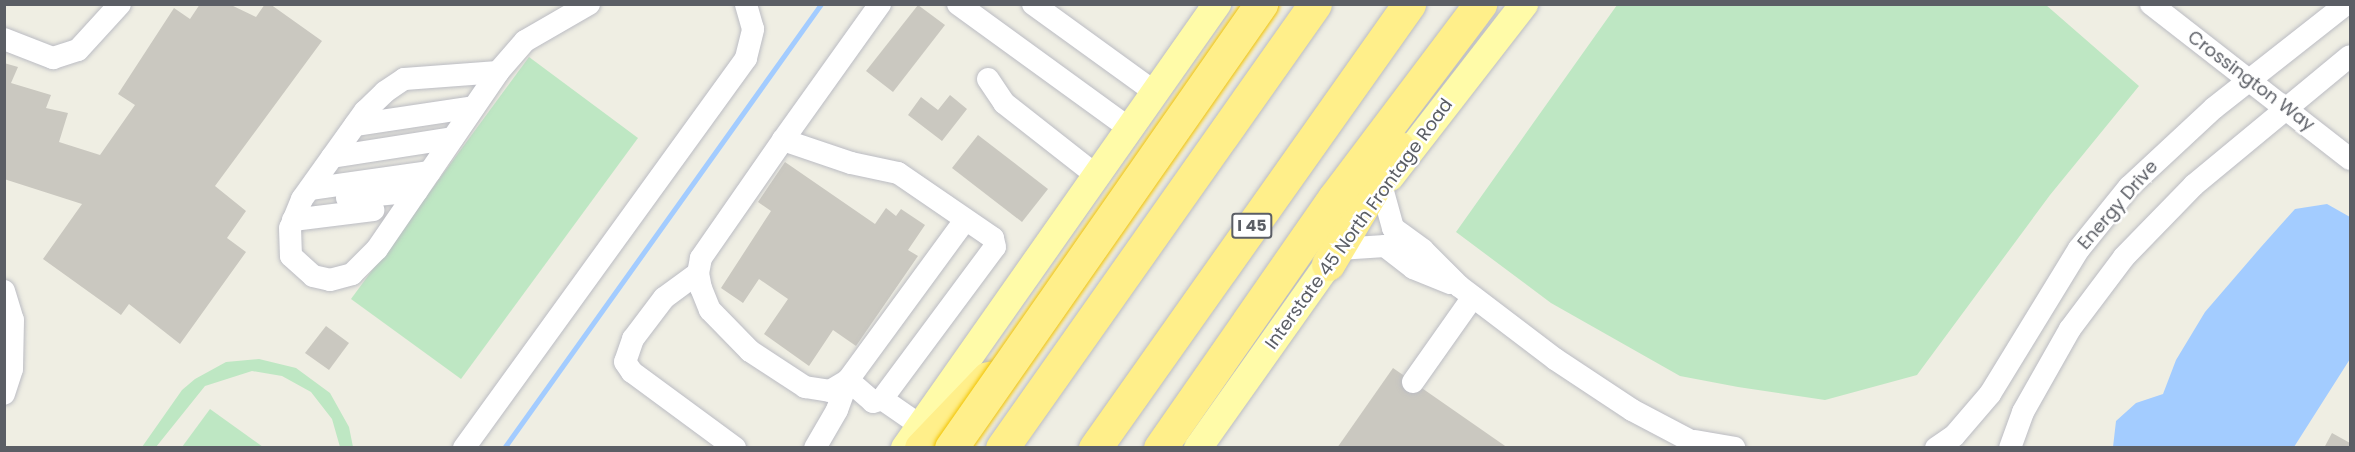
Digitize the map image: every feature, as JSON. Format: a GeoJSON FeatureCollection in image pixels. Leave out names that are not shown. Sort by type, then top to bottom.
{"type":"FeatureCollection","features":[{"type":"Feature","properties":{"kind":"highway"},"geometry":{"type":"LineString","coordinates":[[951,447],[1261,4]]}},
{"type":"Feature","properties":{"kind":"highway"},"geometry":{"type":"LineString","coordinates":[[916,440],[998,368],[1267,4]]}},
{"type":"Feature","properties":{"kind":"highway"},"geometry":{"type":"LineString","coordinates":[[1002,447],[1315,4]]}},
{"type":"Feature","properties":{"kind":"highway","name":"I 45"},"geometry":{"type":"LineString","coordinates":[[1095,447],[1408,4]]}},
{"type":"Feature","properties":{"kind":"highway"},"geometry":{"type":"LineString","coordinates":[[1176,442],[1334,198],[1480,4]]}},
{"type":"Feature","properties":{"kind":"highway"},"geometry":{"type":"LineString","coordinates":[[1334,257],[1361,203],[1489,4]]}},
{"type":"Feature","properties":{"kind":"main road"},"geometry":{"type":"LineString","coordinates":[[916,440],[1217,4]]}},
{"type":"Feature","properties":{"kind":"main road","name":"Interstate 45 North Frontage Road"},"geometry":{"type":"LineString","coordinates":[[1176,442],[1334,257],[1382,188],[1524,4]]}},
{"type":"Feature","properties":{"kind":"street"},"geometry":{"type":"LineString","coordinates":[[4,39],[53,58],[78,50],[120,4]]}},
{"type":"Feature","properties":{"kind":"street"},"geometry":{"type":"LineString","coordinates":[[498,72],[404,79],[385,92],[323,172],[291,256],[313,276],[330,280],[352,274],[377,249],[498,72],[525,41],[590,4]]}},
{"type":"Feature","properties":{"kind":"street"},"geometry":{"type":"LineString","coordinates":[[464,447],[746,58],[753,29],[746,4]]}},
{"type":"Feature","properties":{"kind":"street"},"geometry":{"type":"LineString","coordinates":[[848,380],[830,391],[806,387],[750,351],[710,310],[698,273],[701,258],[880,4]]}},
{"type":"Feature","properties":{"kind":"street"},"geometry":{"type":"LineString","coordinates":[[958,4],[1130,129]]}},
{"type":"Feature","properties":{"kind":"street"},"geometry":{"type":"LineString","coordinates":[[1033,4],[1156,93]]}},
{"type":"Feature","properties":{"kind":"street","name":"Crossington Way"},"geometry":{"type":"LineString","coordinates":[[2151,4],[2350,159]]}},
{"type":"Feature","properties":{"kind":"street","name":"Energy Drive"},"geometry":{"type":"LineString","coordinates":[[1936,447],[1954,436],[1990,393],[2079,249],[2129,187],[2170,146],[2346,4]]}},
{"type":"Feature","properties":{"kind":"street"},"geometry":{"type":"LineString","coordinates":[[2010,447],[2023,412],[2070,329],[2124,257],[2194,185],[2350,56]]}},
{"type":"Feature","properties":{"kind":"street"},"geometry":{"type":"LineString","coordinates":[[988,79],[1004,103],[1097,176]]}},
{"type":"Feature","properties":{"kind":"street"},"geometry":{"type":"LineString","coordinates":[[323,172],[474,107]]}},
{"type":"Feature","properties":{"kind":"street"},"geometry":{"type":"LineString","coordinates":[[323,172],[457,132]]}},
{"type":"Feature","properties":{"kind":"street"},"geometry":{"type":"LineString","coordinates":[[783,140],[851,163],[898,173],[993,238],[995,247],[882,399],[873,402],[848,380]]}},
{"type":"Feature","properties":{"kind":"street"},"geometry":{"type":"LineString","coordinates":[[323,172],[434,165]]}},
{"type":"Feature","properties":{"kind":"street"},"geometry":{"type":"LineString","coordinates":[[323,172],[412,198]]}},
{"type":"Feature","properties":{"kind":"street"},"geometry":{"type":"LineString","coordinates":[[1382,188],[1393,228],[1423,250],[1466,292],[1555,359],[1632,410],[1700,444],[1734,447]]}},
{"type":"Feature","properties":{"kind":"street"},"geometry":{"type":"LineString","coordinates":[[815,447],[837,410],[848,380],[965,220]]}},
{"type":"Feature","properties":{"kind":"street"},"geometry":{"type":"LineString","coordinates":[[1334,257],[1385,246],[1413,268],[1466,292]]}},
{"type":"Feature","properties":{"kind":"street"},"geometry":{"type":"LineString","coordinates":[[698,273],[664,298],[633,339],[625,362],[632,372],[735,447]]}},
{"type":"Feature","properties":{"kind":"street"},"geometry":{"type":"LineString","coordinates":[[4,291],[13,320],[13,340],[12,369],[4,394]]}},
{"type":"Feature","properties":{"kind":"street"},"geometry":{"type":"LineString","coordinates":[[1413,382],[1466,292]]}},
{"type":"Feature","properties":{"kind":"street"},"geometry":{"type":"LineString","coordinates":[[882,399],[916,440]]}},
{"type":"Feature","properties":{"kind":"green space"},"geometry":{"type":"Polygon","coordinates":[[[1617,5],[2046,5],[2139,86],[2050,195],[1917,375],[1825,400],[1738,387],[1680,376],[1551,303],[1456,232],[1617,5]]]}},
{"type":"Feature","properties":{"kind":"green space"},"geometry":{"type":"Polygon","coordinates":[[[529,57],[638,138],[461,379],[351,299],[529,57]]]}},
{"type":"Feature","properties":{"kind":"green space"},"geometry":{"type":"Polygon","coordinates":[[[259,359],[296,368],[330,393],[349,427],[353,447],[340,447],[332,419],[311,392],[282,376],[252,371],[205,386],[156,447],[142,447],[182,390],[195,379],[226,362],[259,359]]]}},
{"type":"Feature","properties":{"kind":"green space"},"geometry":{"type":"Polygon","coordinates":[[[210,409],[263,447],[182,447],[210,409]]]}},
{"type":"Feature","properties":{"kind":"water"},"geometry":{"type":"Polygon","coordinates":[[[2327,204],[2350,217],[2350,359],[2294,447],[2113,447],[2116,421],[2136,403],[2163,394],[2176,360],[2205,312],[2261,247],[2295,209],[2327,204]]]}},
{"type":"Feature","properties":{"kind":"building"},"geometry":{"type":"Polygon","coordinates":[[[200,4],[229,4],[256,17],[265,4],[270,4],[322,41],[215,186],[246,211],[227,238],[246,252],[180,344],[129,304],[121,315],[43,259],[82,204],[4,179],[4,63],[18,67],[11,83],[51,95],[46,108],[68,113],[59,142],[100,155],[135,105],[118,94],[174,8],[190,19],[200,4]]]}},
{"type":"Feature","properties":{"kind":"building"},"geometry":{"type":"Polygon","coordinates":[[[918,5],[945,25],[893,92],[866,71],[918,5]]]}},
{"type":"Feature","properties":{"kind":"building"},"geometry":{"type":"Polygon","coordinates":[[[950,95],[967,109],[942,141],[908,115],[921,97],[938,110],[950,95]]]}},
{"type":"Feature","properties":{"kind":"building"},"geometry":{"type":"Polygon","coordinates":[[[978,135],[1048,189],[1022,222],[952,168],[978,135]]]}},
{"type":"Feature","properties":{"kind":"building"},"geometry":{"type":"Polygon","coordinates":[[[785,162],[875,224],[886,208],[896,216],[901,209],[925,225],[908,250],[918,256],[856,346],[833,330],[809,366],[764,334],[788,299],[759,279],[743,303],[721,288],[771,211],[758,202],[785,162]]]}},
{"type":"Feature","properties":{"kind":"building"},"geometry":{"type":"Polygon","coordinates":[[[326,326],[349,343],[329,370],[305,353],[326,326]]]}},
{"type":"Feature","properties":{"kind":"building"},"geometry":{"type":"Polygon","coordinates":[[[1393,368],[1508,448],[1337,448],[1393,368]]]}},
{"type":"Feature","properties":{"kind":"building"},"geometry":{"type":"Polygon","coordinates":[[[2332,433],[2350,443],[2350,448],[2324,448],[2332,433]]]}},
{"type":"Feature","properties":{"kind":"waterway"},"geometry":{"type":"LineString","coordinates":[[504,448],[821,4]]}}]}
